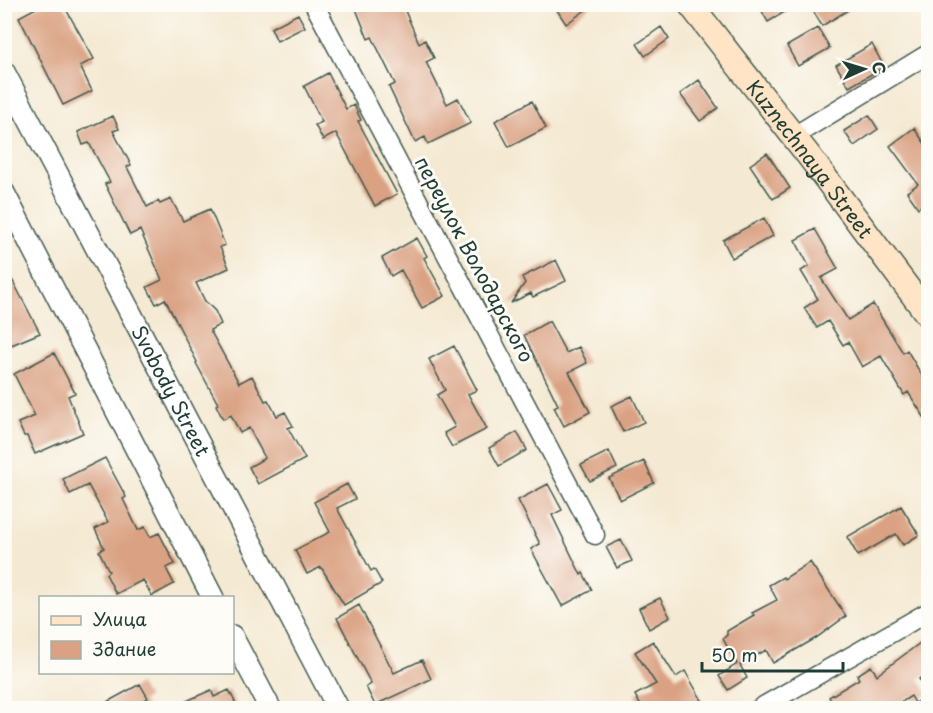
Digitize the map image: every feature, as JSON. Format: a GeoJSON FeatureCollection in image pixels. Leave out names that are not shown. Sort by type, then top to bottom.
{"type":"FeatureCollection","features":[{"type":"Feature","properties":{"kind":"main road","name":"Kuznechnaya Street"},"geometry":{"type":"LineString","coordinates":[[690,4],[794,136],[928,315]]}},
{"type":"Feature","properties":{"kind":"street","name":"переулок Володарского"},"geometry":{"type":"LineString","coordinates":[[314,4],[595,535]]}},
{"type":"Feature","properties":{"kind":"street"},"geometry":{"type":"LineString","coordinates":[[794,136],[928,54]]}},
{"type":"Feature","properties":{"kind":"street","name":"Svobody Street"},"geometry":{"type":"LineString","coordinates":[[4,72],[338,708]]}},
{"type":"Feature","properties":{"kind":"street"},"geometry":{"type":"LineString","coordinates":[[4,193],[212,596]]}},
{"type":"Feature","properties":{"kind":"street"},"geometry":{"type":"LineString","coordinates":[[760,708],[928,612]]}},
{"type":"Feature","properties":{"kind":"street"},"geometry":{"type":"LineString","coordinates":[[234,640],[270,708]]}},
{"type":"Feature","properties":{"kind":"building"},"geometry":{"type":"Polygon","coordinates":[[[43,4],[63,4],[94,59],[80,66],[92,91],[63,105],[19,17],[43,4]]]}},
{"type":"Feature","properties":{"kind":"building"},"geometry":{"type":"Polygon","coordinates":[[[354,4],[402,4],[419,43],[425,40],[434,58],[426,62],[447,104],[458,98],[471,123],[428,144],[425,137],[415,142],[389,87],[395,84],[372,37],[368,39],[354,4]]]}},
{"type":"Feature","properties":{"kind":"building"},"geometry":{"type":"Polygon","coordinates":[[[553,4],[594,4],[566,24],[553,4]]]}},
{"type":"Feature","properties":{"kind":"building"},"geometry":{"type":"Polygon","coordinates":[[[758,4],[798,4],[768,22],[758,4]]]}},
{"type":"Feature","properties":{"kind":"building"},"geometry":{"type":"Polygon","coordinates":[[[809,4],[858,4],[822,26],[809,4]]]}},
{"type":"Feature","properties":{"kind":"building"},"geometry":{"type":"Polygon","coordinates":[[[298,14],[305,27],[277,41],[271,28],[298,14]]]}},
{"type":"Feature","properties":{"kind":"building"},"geometry":{"type":"Polygon","coordinates":[[[661,27],[669,39],[645,56],[637,44],[661,27]]]}},
{"type":"Feature","properties":{"kind":"building"},"geometry":{"type":"Polygon","coordinates":[[[818,28],[830,48],[798,66],[787,46],[818,28]]]}},
{"type":"Feature","properties":{"kind":"building"},"geometry":{"type":"Polygon","coordinates":[[[872,44],[884,67],[849,87],[836,65],[872,44]]]}},
{"type":"Feature","properties":{"kind":"building"},"geometry":{"type":"Polygon","coordinates":[[[328,73],[346,109],[354,105],[361,120],[358,121],[397,194],[375,206],[336,133],[323,140],[315,125],[322,122],[304,86],[328,73]]]}},
{"type":"Feature","properties":{"kind":"building"},"geometry":{"type":"Polygon","coordinates":[[[699,80],[718,108],[700,121],[680,94],[699,80]]]}},
{"type":"Feature","properties":{"kind":"building"},"geometry":{"type":"Polygon","coordinates":[[[532,101],[546,128],[509,147],[495,121],[532,101]]]}},
{"type":"Feature","properties":{"kind":"building"},"geometry":{"type":"Polygon","coordinates":[[[869,115],[878,129],[854,146],[844,131],[869,115]]]}},
{"type":"Feature","properties":{"kind":"building"},"geometry":{"type":"Polygon","coordinates":[[[113,116],[119,129],[113,131],[131,165],[127,167],[147,207],[158,201],[160,204],[171,199],[183,221],[210,209],[225,245],[220,247],[229,268],[196,283],[221,324],[210,330],[239,383],[252,376],[265,401],[268,400],[277,416],[285,412],[293,426],[288,428],[305,459],[258,484],[249,467],[265,458],[249,428],[240,433],[231,415],[223,419],[216,405],[218,404],[165,299],[156,304],[147,287],[162,280],[140,230],[130,235],[105,184],[110,182],[89,143],[83,145],[78,132],[113,116]]]}},
{"type":"Feature","properties":{"kind":"building"},"geometry":{"type":"Polygon","coordinates":[[[914,128],[928,148],[928,200],[918,208],[907,192],[918,184],[890,146],[914,128]]]}},
{"type":"Feature","properties":{"kind":"building"},"geometry":{"type":"Polygon","coordinates":[[[767,153],[790,188],[773,199],[750,165],[767,153]]]}},
{"type":"Feature","properties":{"kind":"building"},"geometry":{"type":"Polygon","coordinates":[[[764,218],[773,236],[732,258],[723,240],[764,218]]]}},
{"type":"Feature","properties":{"kind":"building"},"geometry":{"type":"Polygon","coordinates":[[[815,229],[838,269],[821,278],[848,320],[873,304],[903,353],[907,350],[928,386],[928,423],[908,392],[904,395],[881,356],[862,367],[848,342],[843,345],[828,321],[817,328],[804,308],[818,299],[801,271],[809,266],[795,240],[815,229]]]}},
{"type":"Feature","properties":{"kind":"building"},"geometry":{"type":"Polygon","coordinates":[[[417,238],[427,256],[424,258],[445,296],[422,308],[401,270],[391,276],[382,258],[417,238]]]}},
{"type":"Feature","properties":{"kind":"building"},"geometry":{"type":"Polygon","coordinates":[[[556,260],[566,281],[533,297],[531,293],[511,303],[525,283],[522,277],[556,260]]]}},
{"type":"Feature","properties":{"kind":"building"},"geometry":{"type":"Polygon","coordinates":[[[4,264],[40,333],[4,348],[4,264]]]}},
{"type":"Feature","properties":{"kind":"building"},"geometry":{"type":"Polygon","coordinates":[[[549,321],[566,353],[579,347],[587,363],[569,372],[590,412],[564,426],[554,407],[558,405],[524,335],[549,321]]]}},
{"type":"Feature","properties":{"kind":"building"},"geometry":{"type":"Polygon","coordinates":[[[454,346],[477,390],[468,394],[487,429],[452,447],[444,433],[455,427],[437,395],[445,390],[429,359],[454,346]]]}},
{"type":"Feature","properties":{"kind":"building"},"geometry":{"type":"Polygon","coordinates":[[[54,353],[75,393],[68,396],[83,433],[35,454],[18,423],[35,416],[14,374],[54,353]]]}},
{"type":"Feature","properties":{"kind":"building"},"geometry":{"type":"Polygon","coordinates":[[[632,396],[644,422],[623,432],[611,406],[632,396]]]}},
{"type":"Feature","properties":{"kind":"building"},"geometry":{"type":"Polygon","coordinates":[[[517,432],[527,450],[499,466],[489,448],[517,432]]]}},
{"type":"Feature","properties":{"kind":"building"},"geometry":{"type":"Polygon","coordinates":[[[609,451],[617,468],[590,481],[581,465],[609,451]]]}},
{"type":"Feature","properties":{"kind":"building"},"geometry":{"type":"Polygon","coordinates":[[[105,458],[126,497],[123,499],[138,530],[145,527],[150,537],[159,533],[175,564],[166,568],[174,584],[152,596],[143,580],[116,594],[106,574],[109,571],[99,551],[104,548],[95,529],[108,522],[88,485],[70,494],[63,479],[105,458]]]}},
{"type":"Feature","properties":{"kind":"building"},"geometry":{"type":"Polygon","coordinates":[[[644,461],[654,483],[620,500],[609,478],[644,461]]]}},
{"type":"Feature","properties":{"kind":"building"},"geometry":{"type":"Polygon","coordinates":[[[347,484],[355,499],[337,508],[371,571],[374,569],[382,583],[344,605],[321,567],[307,574],[295,550],[330,532],[314,502],[347,484]]]}},
{"type":"Feature","properties":{"kind":"building"},"geometry":{"type":"Polygon","coordinates":[[[548,484],[562,510],[552,515],[581,575],[583,573],[592,590],[562,606],[531,549],[540,544],[518,500],[548,484]]]}},
{"type":"Feature","properties":{"kind":"building"},"geometry":{"type":"Polygon","coordinates":[[[901,506],[919,535],[903,545],[896,534],[858,556],[847,537],[901,506]]]}},
{"type":"Feature","properties":{"kind":"building"},"geometry":{"type":"Polygon","coordinates":[[[621,540],[632,561],[617,568],[606,547],[621,540]]]}},
{"type":"Feature","properties":{"kind":"building"},"geometry":{"type":"Polygon","coordinates":[[[810,562],[846,616],[816,638],[773,663],[766,650],[740,665],[747,678],[728,690],[719,676],[737,664],[723,639],[727,631],[754,615],[752,613],[777,600],[769,585],[783,577],[784,579],[810,562]]]}},
{"type":"Feature","properties":{"kind":"building"},"geometry":{"type":"Polygon","coordinates":[[[660,598],[670,617],[649,629],[639,608],[660,598]]]}},
{"type":"Feature","properties":{"kind":"building"},"geometry":{"type":"Polygon","coordinates":[[[359,605],[394,673],[422,660],[431,679],[375,705],[366,687],[371,684],[337,618],[359,605]]]}},
{"type":"Feature","properties":{"kind":"building"},"geometry":{"type":"Polygon","coordinates":[[[928,637],[928,672],[919,679],[928,694],[915,703],[911,696],[892,708],[836,708],[829,697],[859,679],[857,675],[871,666],[877,675],[928,637]]]}},
{"type":"Feature","properties":{"kind":"building"},"geometry":{"type":"Polygon","coordinates":[[[653,641],[676,677],[685,671],[704,704],[696,708],[642,708],[635,695],[656,684],[635,652],[653,641]]]}},
{"type":"Feature","properties":{"kind":"building"},"geometry":{"type":"Polygon","coordinates":[[[140,684],[148,698],[143,701],[147,708],[96,708],[140,684]]]}},
{"type":"Feature","properties":{"kind":"building"},"geometry":{"type":"Polygon","coordinates":[[[211,690],[214,697],[229,690],[238,708],[171,708],[211,690]]]}}]}
